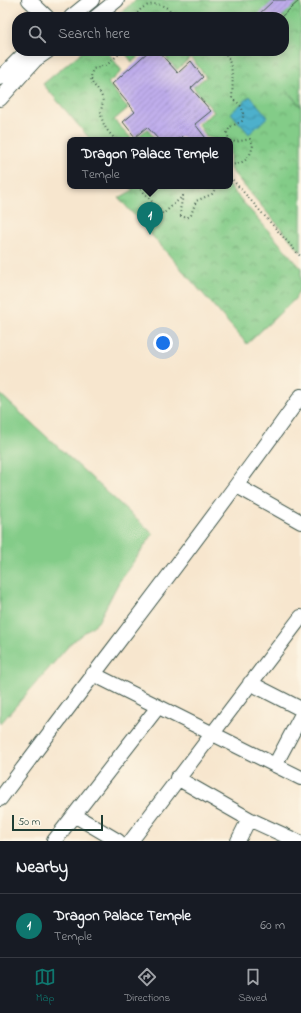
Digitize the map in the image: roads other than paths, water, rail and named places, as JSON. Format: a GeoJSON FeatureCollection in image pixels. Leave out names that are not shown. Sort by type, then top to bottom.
{"type":"FeatureCollection","features":[{"type":"Feature","properties":{"kind":"street"},"geometry":{"type":"LineString","coordinates":[[29,0],[42,12]]}},
{"type":"Feature","properties":{"kind":"street"},"geometry":{"type":"LineString","coordinates":[[77,12],[92,0]]}},
{"type":"Feature","properties":{"kind":"street"},"geometry":{"type":"LineString","coordinates":[[102,12],[117,0]]}},
{"type":"Feature","properties":{"kind":"street"},"geometry":{"type":"LineString","coordinates":[[0,78],[21,56]]}},
{"type":"Feature","properties":{"kind":"street"},"geometry":{"type":"LineString","coordinates":[[0,99],[35,60],[41,56]]}},
{"type":"Feature","properties":{"kind":"street"},"geometry":{"type":"LineString","coordinates":[[0,800],[92,674],[237,486],[301,396]]}},
{"type":"Feature","properties":{"kind":"street"},"geometry":{"type":"LineString","coordinates":[[237,486],[301,522]]}},
{"type":"Feature","properties":{"kind":"street"},"geometry":{"type":"LineString","coordinates":[[131,841],[177,778],[301,617]]}},
{"type":"Feature","properties":{"kind":"street"},"geometry":{"type":"LineString","coordinates":[[92,674],[301,778]]}},
{"type":"Feature","properties":{"kind":"street"},"geometry":{"type":"LineString","coordinates":[[250,683],[301,709]]}},
{"type":"Feature","properties":{"kind":"street"},"geometry":{"type":"LineString","coordinates":[[54,841],[158,707]]}},
{"type":"Feature","properties":{"kind":"street"},"geometry":{"type":"LineString","coordinates":[[275,765],[301,716]]}},
{"type":"Feature","properties":{"kind":"street"},"geometry":{"type":"LineString","coordinates":[[177,778],[249,819],[297,841]]}},
{"type":"Feature","properties":{"kind":"street"},"geometry":{"type":"LineString","coordinates":[[74,814],[118,841]]}},
{"type":"Feature","properties":{"kind":"street"},"geometry":{"type":"LineString","coordinates":[[238,841],[249,819]]}},
{"type":"Feature","properties":{"kind":"water"},"geometry":{"type":"Polygon","coordinates":[[[250,96],[268,117],[249,134],[231,113],[250,96]]]}},
{"type":"Feature","properties":{"kind":"place","name":"Dragon Palace Temple"},"geometry":{"type":"Point","coordinates":[150,235]}}]}
